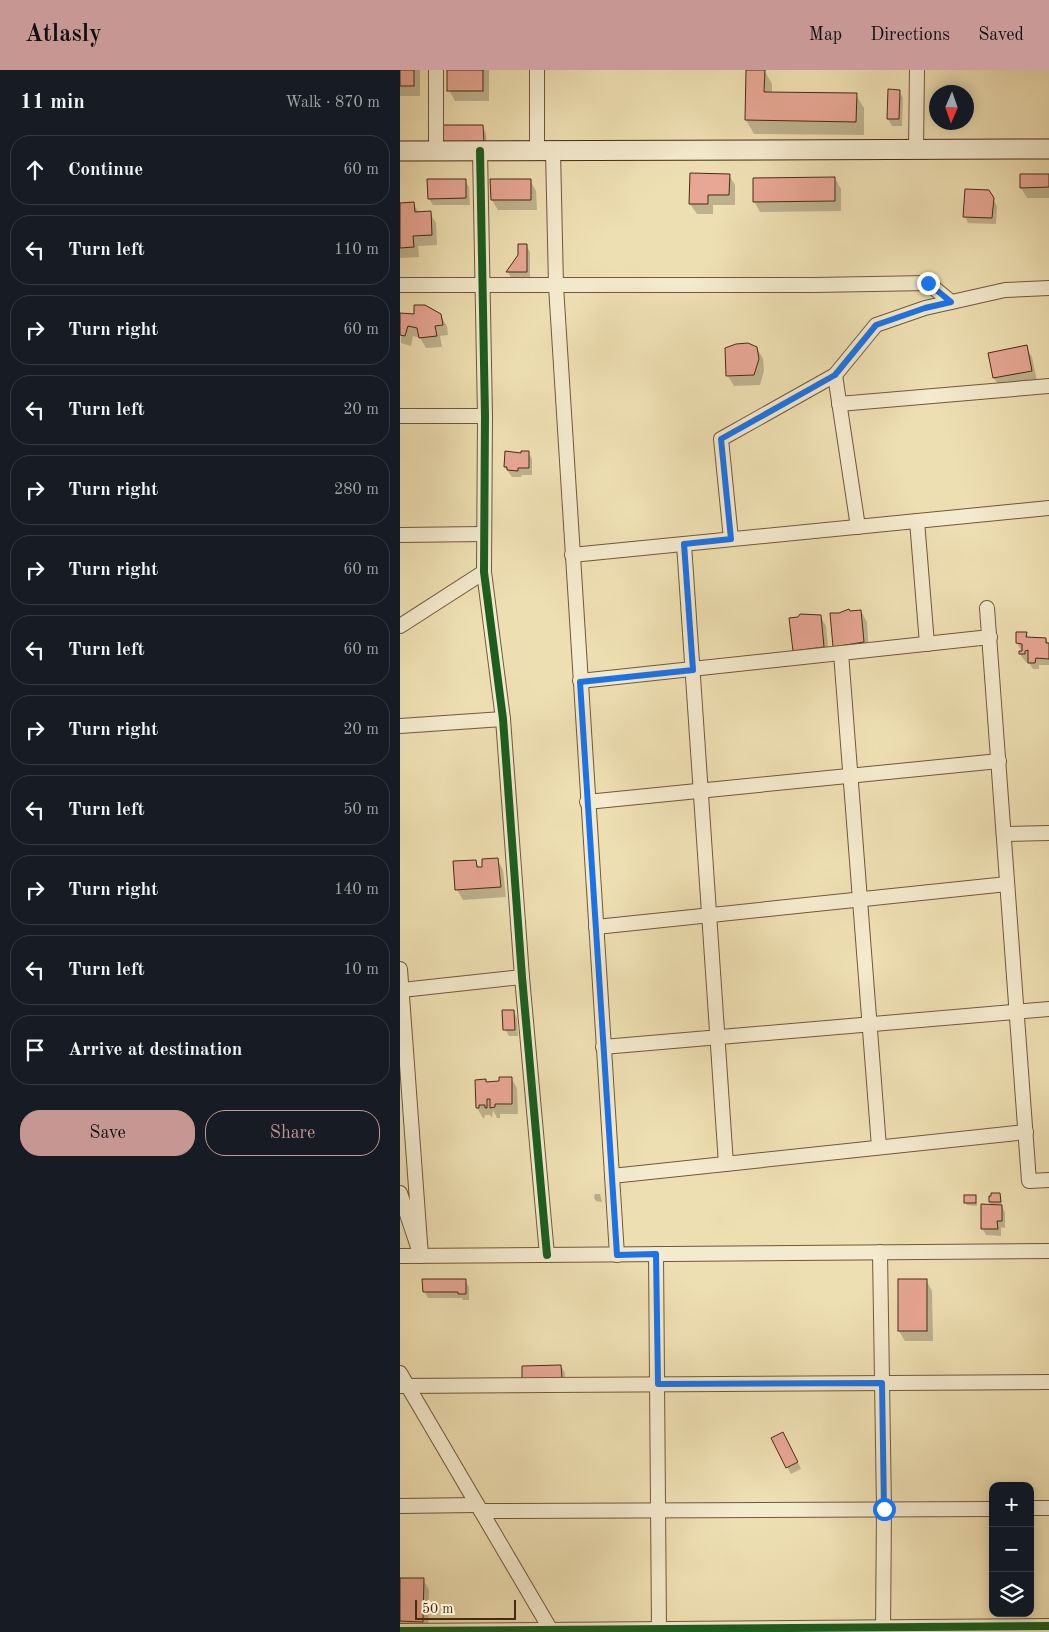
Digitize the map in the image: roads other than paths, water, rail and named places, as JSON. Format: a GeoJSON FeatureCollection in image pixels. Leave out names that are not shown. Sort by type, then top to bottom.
{"type":"FeatureCollection","features":[{"type":"Feature","properties":{"kind":"street"},"geometry":{"type":"LineString","coordinates":[[436,70],[436,151]]}},
{"type":"Feature","properties":{"kind":"street"},"geometry":{"type":"LineString","coordinates":[[537,70],[556,286],[617,1255]]}},
{"type":"Feature","properties":{"kind":"street"},"geometry":{"type":"LineString","coordinates":[[916,150],[917,70]]}},
{"type":"Feature","properties":{"kind":"street"},"geometry":{"type":"LineString","coordinates":[[400,152],[1049,150]]}},
{"type":"Feature","properties":{"kind":"street"},"geometry":{"type":"LineString","coordinates":[[480,151],[484,572],[503,719],[522,977],[547,1255]]}},
{"type":"Feature","properties":{"kind":"street"},"geometry":{"type":"LineString","coordinates":[[400,285],[556,286],[928,283],[951,302]]}},
{"type":"Feature","properties":{"kind":"street"},"geometry":{"type":"LineString","coordinates":[[731,539],[721,439],[835,375],[876,325],[925,308],[1005,290],[1049,288]]}},
{"type":"Feature","properties":{"kind":"street"},"geometry":{"type":"LineString","coordinates":[[835,375],[858,527]]}},
{"type":"Feature","properties":{"kind":"street"},"geometry":{"type":"LineString","coordinates":[[839,404],[1049,386]]}},
{"type":"Feature","properties":{"kind":"street"},"geometry":{"type":"LineString","coordinates":[[400,416],[484,416]]}},
{"type":"Feature","properties":{"kind":"street"},"geometry":{"type":"LineString","coordinates":[[572,555],[1049,508]]}},
{"type":"Feature","properties":{"kind":"street"},"geometry":{"type":"LineString","coordinates":[[917,521],[927,644]]}},
{"type":"Feature","properties":{"kind":"street"},"geometry":{"type":"LineString","coordinates":[[400,535],[484,534]]}},
{"type":"Feature","properties":{"kind":"street"},"geometry":{"type":"LineString","coordinates":[[684,544],[726,1164]]}},
{"type":"Feature","properties":{"kind":"street"},"geometry":{"type":"LineString","coordinates":[[400,626],[484,572]]}},
{"type":"Feature","properties":{"kind":"street"},"geometry":{"type":"LineString","coordinates":[[988,608],[1029,1181],[1049,1180]]}},
{"type":"Feature","properties":{"kind":"street"},"geometry":{"type":"LineString","coordinates":[[580,682],[990,638]]}},
{"type":"Feature","properties":{"kind":"street"},"geometry":{"type":"LineString","coordinates":[[841,653],[879,1147]]}},
{"type":"Feature","properties":{"kind":"street"},"geometry":{"type":"LineString","coordinates":[[400,726],[503,719]]}},
{"type":"Feature","properties":{"kind":"street"},"geometry":{"type":"LineString","coordinates":[[588,802],[999,761]]}},
{"type":"Feature","properties":{"kind":"street"},"geometry":{"type":"LineString","coordinates":[[1004,834],[1049,833]]}},
{"type":"Feature","properties":{"kind":"street"},"geometry":{"type":"LineString","coordinates":[[596,927],[1008,884]]}},
{"type":"Feature","properties":{"kind":"street"},"geometry":{"type":"LineString","coordinates":[[400,970],[421,1256]]}},
{"type":"Feature","properties":{"kind":"street"},"geometry":{"type":"LineString","coordinates":[[402,990],[522,977]]}},
{"type":"Feature","properties":{"kind":"street"},"geometry":{"type":"LineString","coordinates":[[603,1047],[1049,1009]]}},
{"type":"Feature","properties":{"kind":"street"},"geometry":{"type":"LineString","coordinates":[[612,1176],[1026,1132]]}},
{"type":"Feature","properties":{"kind":"street"},"geometry":{"type":"LineString","coordinates":[[400,1194],[421,1256]]}},
{"type":"Feature","properties":{"kind":"street"},"geometry":{"type":"LineString","coordinates":[[400,1256],[1049,1251]]}},
{"type":"Feature","properties":{"kind":"street"},"geometry":{"type":"LineString","coordinates":[[880,1252],[884,1509],[883,1630]]}},
{"type":"Feature","properties":{"kind":"street"},"geometry":{"type":"LineString","coordinates":[[656,1254],[659,1629]]}},
{"type":"Feature","properties":{"kind":"street"},"geometry":{"type":"LineString","coordinates":[[400,1373],[404,1386],[479,1508],[551,1631]]}},
{"type":"Feature","properties":{"kind":"street"},"geometry":{"type":"LineString","coordinates":[[404,1386],[1049,1382]]}},
{"type":"Feature","properties":{"kind":"street"},"geometry":{"type":"LineString","coordinates":[[400,1506],[657,1510],[989,1509]]}},
{"type":"Feature","properties":{"kind":"street"},"geometry":{"type":"LineString","coordinates":[[1034,1508],[1049,1508]]}},
{"type":"Feature","properties":{"kind":"street"},"geometry":{"type":"LineString","coordinates":[[400,1631],[883,1630],[1049,1626]]}}]}
